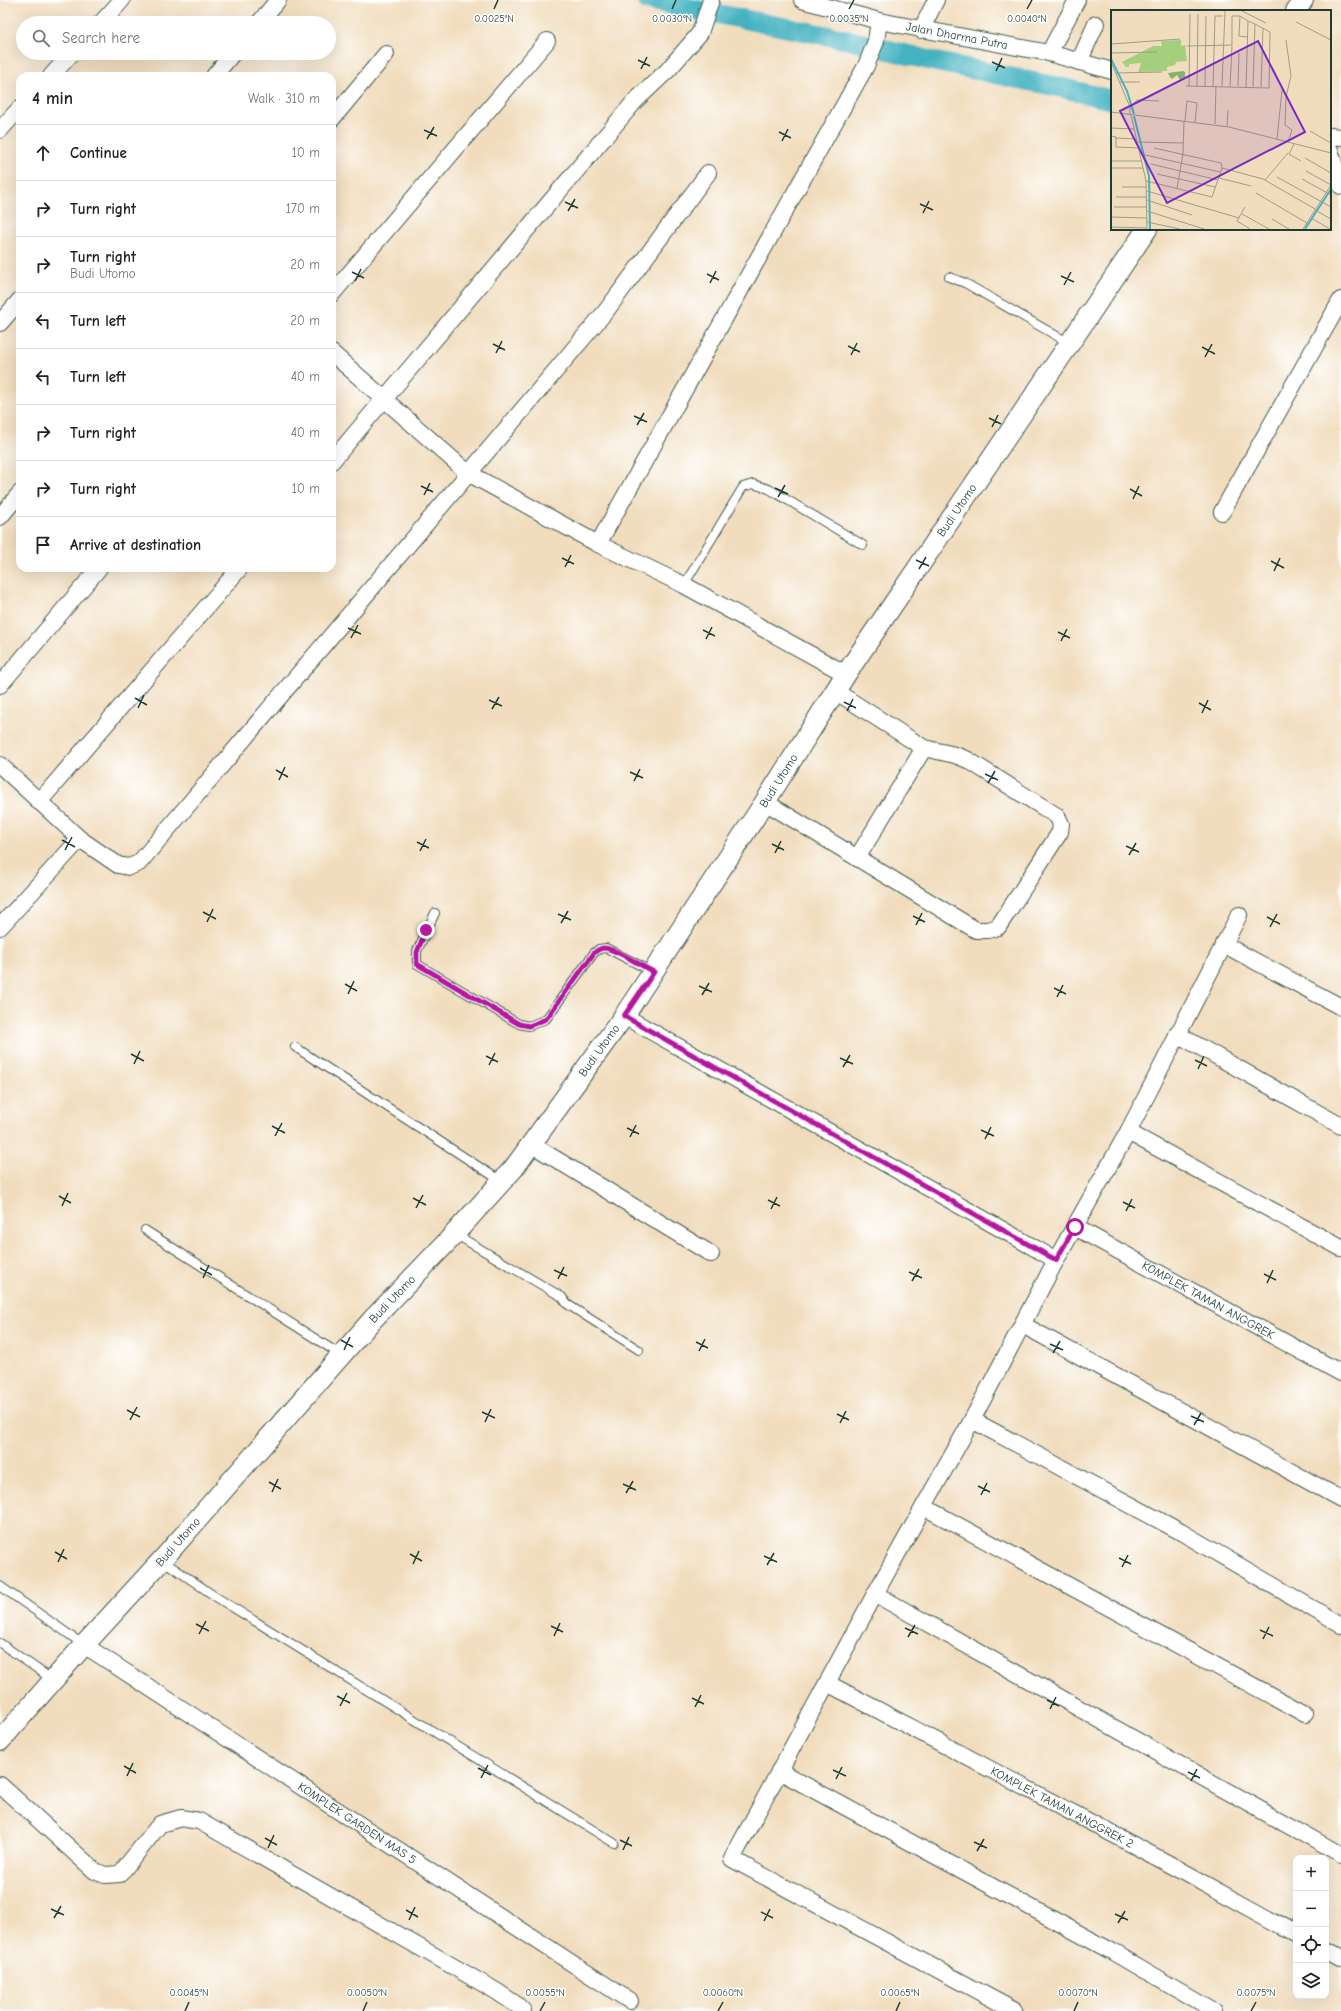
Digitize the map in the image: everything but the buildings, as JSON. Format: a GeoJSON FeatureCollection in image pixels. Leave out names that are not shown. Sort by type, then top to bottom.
{"type":"FeatureCollection","features":[{"type":"Feature","properties":{"kind":"street"},"geometry":{"type":"LineString","coordinates":[[107,16],[122,0]]}},
{"type":"Feature","properties":{"kind":"street"},"geometry":{"type":"LineString","coordinates":[[264,16],[278,0]]}},
{"type":"Feature","properties":{"kind":"street"},"geometry":{"type":"LineString","coordinates":[[336,456],[635,101],[668,70],[700,33],[711,0]]}},
{"type":"Feature","properties":{"kind":"street","name":"Jalan Dharma Putra"},"geometry":{"type":"LineString","coordinates":[[802,0],[879,21],[1049,53],[1111,71]]}},
{"type":"Feature","properties":{"kind":"street"},"geometry":{"type":"LineString","coordinates":[[921,30],[936,0]]}},
{"type":"Feature","properties":{"kind":"street"},"geometry":{"type":"LineString","coordinates":[[1049,53],[1077,0]]}},
{"type":"Feature","properties":{"kind":"street"},"geometry":{"type":"LineString","coordinates":[[1297,10],[1303,0]]}},
{"type":"Feature","properties":{"kind":"street"},"geometry":{"type":"LineString","coordinates":[[598,544],[866,66],[876,41],[879,21]]}},
{"type":"Feature","properties":{"kind":"street"},"geometry":{"type":"LineString","coordinates":[[1079,62],[1096,24]]}},
{"type":"Feature","properties":{"kind":"street"},"geometry":{"type":"LineString","coordinates":[[336,289],[547,41]]}},
{"type":"Feature","properties":{"kind":"street"},"geometry":{"type":"LineString","coordinates":[[336,114],[386,54]]}},
{"type":"Feature","properties":{"kind":"street"},"geometry":{"type":"LineString","coordinates":[[55,72],[66,60]]}},
{"type":"Feature","properties":{"kind":"street"},"geometry":{"type":"LineString","coordinates":[[217,72],[227,60]]}},
{"type":"Feature","properties":{"kind":"street"},"geometry":{"type":"LineString","coordinates":[[0,130],[16,112]]}},
{"type":"Feature","properties":{"kind":"street"},"geometry":{"type":"LineString","coordinates":[[1331,136],[1341,137]]}},
{"type":"Feature","properties":{"kind":"street"},"geometry":{"type":"LineString","coordinates":[[1331,155],[1341,186]]}},
{"type":"Feature","properties":{"kind":"street"},"geometry":{"type":"LineString","coordinates":[[0,765],[80,840],[118,865],[129,867],[139,862],[606,311],[708,173]]}},
{"type":"Feature","properties":{"kind":"street","name":"Budi Utomo"},"geometry":{"type":"LineString","coordinates":[[0,1741],[84,1645],[162,1560],[372,1320],[501,1181],[531,1144],[654,972],[765,802],[846,674],[1146,230]]}},
{"type":"Feature","properties":{"kind":"street"},"geometry":{"type":"LineString","coordinates":[[1222,512],[1341,300]]}},
{"type":"Feature","properties":{"kind":"street"},"geometry":{"type":"LineString","coordinates":[[0,323],[16,305]]}},
{"type":"Feature","properties":{"kind":"street"},"geometry":{"type":"LineString","coordinates":[[336,356],[468,473],[598,544],[684,585],[846,674]]}},
{"type":"Feature","properties":{"kind":"street"},"geometry":{"type":"LineString","coordinates":[[0,517],[16,498]]}},
{"type":"Feature","properties":{"kind":"street"},"geometry":{"type":"LineString","coordinates":[[0,685],[96,572]]}},
{"type":"Feature","properties":{"kind":"street"},"geometry":{"type":"LineString","coordinates":[[39,802],[237,572]]}},
{"type":"Feature","properties":{"kind":"street"},"geometry":{"type":"LineString","coordinates":[[765,802],[976,930],[988,930],[998,927],[1060,832],[1061,824],[1057,816],[968,760],[955,755],[924,748],[835,691]]}},
{"type":"Feature","properties":{"kind":"street"},"geometry":{"type":"LineString","coordinates":[[857,858],[924,748]]}},
{"type":"Feature","properties":{"kind":"street"},"geometry":{"type":"LineString","coordinates":[[0,927],[80,840]]}},
{"type":"Feature","properties":{"kind":"street"},"geometry":{"type":"LineString","coordinates":[[1015,2011],[732,1859],[875,1594],[972,1420],[1056,1260],[1128,1132],[1238,915]]}},
{"type":"Feature","properties":{"kind":"street"},"geometry":{"type":"LineString","coordinates":[[1223,944],[1341,1007]]}},
{"type":"Feature","properties":{"kind":"street"},"geometry":{"type":"LineString","coordinates":[[624,1016],[1056,1260]]}},
{"type":"Feature","properties":{"kind":"street"},"geometry":{"type":"LineString","coordinates":[[1177,1034],[1341,1126]]}},
{"type":"Feature","properties":{"kind":"street"},"geometry":{"type":"LineString","coordinates":[[1128,1132],[1341,1248]]}},
{"type":"Feature","properties":{"kind":"street"},"geometry":{"type":"LineString","coordinates":[[531,1144],[711,1254]]}},
{"type":"Feature","properties":{"kind":"street","name":"KOMPLEK TAMAN ANGGREK"},"geometry":{"type":"LineString","coordinates":[[1075,1227],[1341,1373]]}},
{"type":"Feature","properties":{"kind":"street"},"geometry":{"type":"LineString","coordinates":[[1023,1325],[1341,1499]]}},
{"type":"Feature","properties":{"kind":"street"},"geometry":{"type":"LineString","coordinates":[[972,1420],[1180,1532],[1341,1625]]}},
{"type":"Feature","properties":{"kind":"street"},"geometry":{"type":"LineString","coordinates":[[924,1507],[1305,1714]]}},
{"type":"Feature","properties":{"kind":"street"},"geometry":{"type":"LineString","coordinates":[[875,1594],[1341,1855]]}},
{"type":"Feature","properties":{"kind":"street","name":"KOMPLEK GARDEN MAS 5"},"geometry":{"type":"LineString","coordinates":[[84,1645],[630,2001]]}},
{"type":"Feature","properties":{"kind":"street","name":"KOMPLEK TAMAN ANGGREK 2"},"geometry":{"type":"LineString","coordinates":[[827,1683],[1173,1866],[1293,1932]]}},
{"type":"Feature","properties":{"kind":"street"},"geometry":{"type":"LineString","coordinates":[[779,1771],[1113,1952],[1214,2011]]}},
{"type":"Feature","properties":{"kind":"street"},"geometry":{"type":"LineString","coordinates":[[0,1785],[95,1871],[105,1875],[120,1874],[160,1824],[181,1818],[199,1821],[496,1991],[517,2005],[523,2011]]}},
{"type":"Feature","properties":{"kind":"street"},"geometry":{"type":"LineString","coordinates":[[1329,1953],[1341,1959]]}},
{"type":"Feature","properties":{"kind":"lane"},"geometry":{"type":"LineString","coordinates":[[949,277],[965,283],[1070,343]]}},
{"type":"Feature","properties":{"kind":"lane"},"geometry":{"type":"LineString","coordinates":[[684,585],[743,487],[754,484],[769,489],[863,546]]}},
{"type":"Feature","properties":{"kind":"lane"},"geometry":{"type":"LineString","coordinates":[[435,913],[417,952],[417,964],[519,1024],[529,1026],[546,1019],[594,953],[600,949],[606,948],[654,972]]}},
{"type":"Feature","properties":{"kind":"lane"},"geometry":{"type":"LineString","coordinates":[[295,1048],[501,1181]]}},
{"type":"Feature","properties":{"kind":"lane"},"geometry":{"type":"LineString","coordinates":[[145,1230],[341,1355]]}},
{"type":"Feature","properties":{"kind":"lane"},"geometry":{"type":"LineString","coordinates":[[454,1233],[562,1297],[567,1304],[639,1350]]}},
{"type":"Feature","properties":{"kind":"lane"},"geometry":{"type":"LineString","coordinates":[[162,1560],[216,1597],[614,1843]]}},
{"type":"Feature","properties":{"kind":"lane"},"geometry":{"type":"LineString","coordinates":[[0,1586],[84,1645]]}},
{"type":"Feature","properties":{"kind":"lane"},"geometry":{"type":"LineString","coordinates":[[0,1643],[53,1680]]}},
{"type":"Feature","properties":{"kind":"waterway"},"geometry":{"type":"LineString","coordinates":[[647,0],[849,40],[932,61],[1063,88],[1111,100]]}},
{"type":"Feature","properties":{"kind":"route"},"geometry":{"type":"LineString","coordinates":[[426,930],[417,952],[417,964],[428,972],[519,1024],[529,1026],[546,1019],[594,953],[600,949],[606,948],[617,953],[654,972],[624,1016],[1056,1260],[1075,1227]]}}]}
